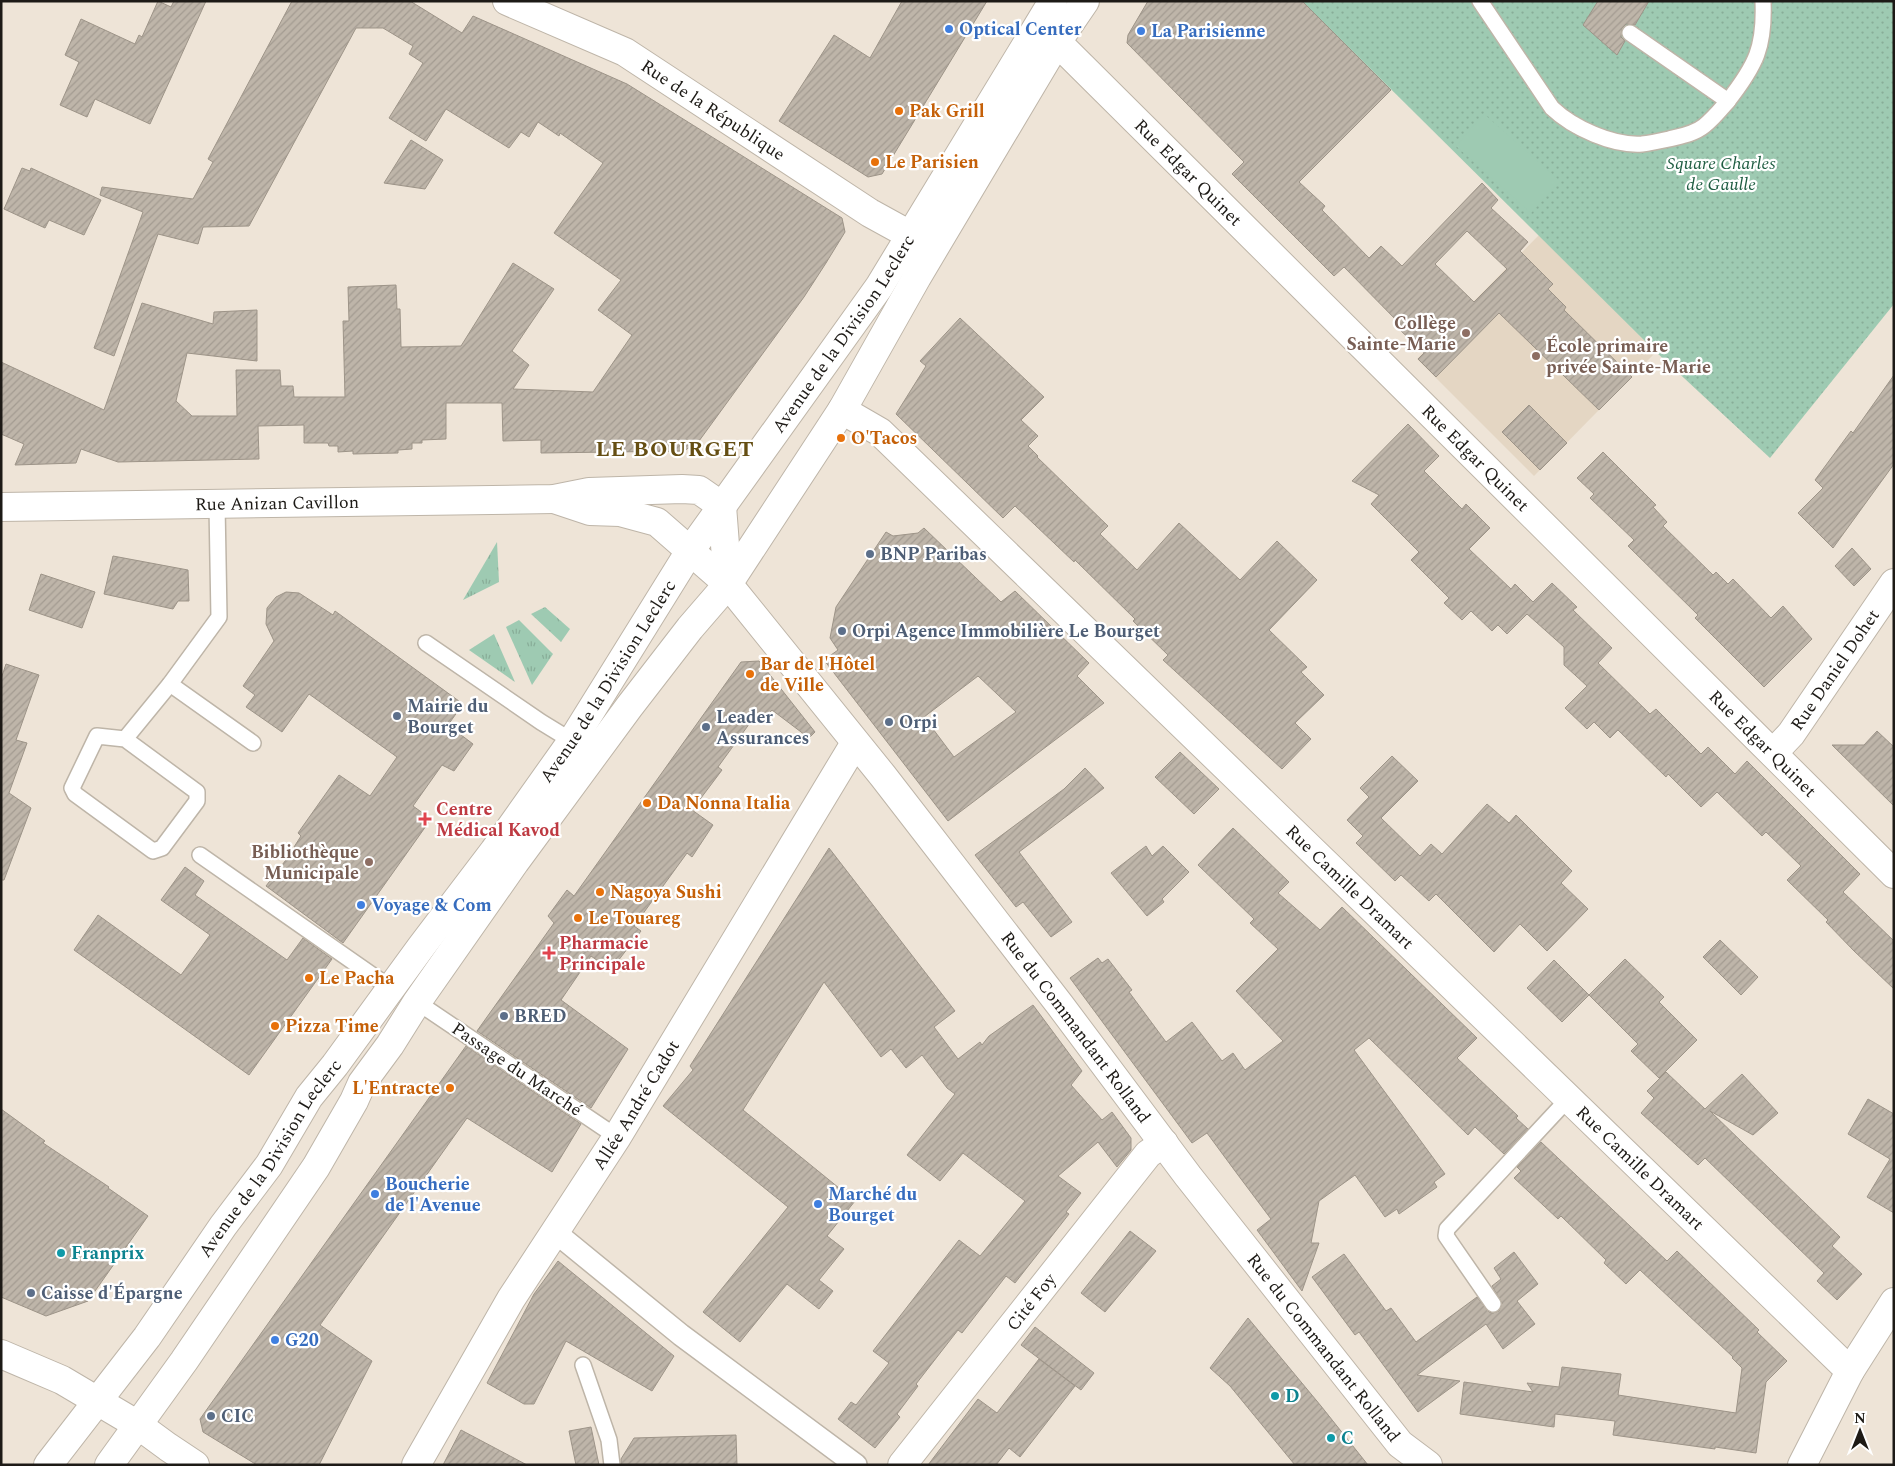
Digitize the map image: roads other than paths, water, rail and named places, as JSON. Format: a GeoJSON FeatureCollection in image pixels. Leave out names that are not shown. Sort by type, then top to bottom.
{"type":"FeatureCollection","features":[{"type":"Feature","properties":{"kind":"street","name":"Rue de la République"},"geometry":{"type":"LineString","coordinates":[[506,1],[625,52],[870,213],[910,234]]}},
{"type":"Feature","properties":{"kind":"street","name":"Avenue de la Division Leclerc"},"geometry":{"type":"LineString","coordinates":[[48,1465],[148,1337],[223,1226],[269,1165],[308,1097],[335,1065],[392,989],[572,741],[690,551],[879,287],[1054,1]]}},
{"type":"Feature","properties":{"kind":"street","name":"Avenue de la Division Leclerc"},"geometry":{"type":"LineString","coordinates":[[109,1465],[184,1361],[316,1167],[354,1101],[362,1083],[515,862],[629,707],[690,628],[728,584],[842,410],[917,277],[1057,42],[1085,1]]}},
{"type":"Feature","properties":{"kind":"street","name":"Rue Edgar Quinet"},"geometry":{"type":"LineString","coordinates":[[1057,42],[1894,874]]}},
{"type":"Feature","properties":{"kind":"street","name":"Rue Camille Dramart"},"geometry":{"type":"LineString","coordinates":[[842,410],[880,432],[1850,1371]]}},
{"type":"Feature","properties":{"kind":"street","name":"Rue Anizan Cavillon"},"geometry":{"type":"LineString","coordinates":[[2,511],[554,499],[589,492],[682,489],[699,490],[722,506]]}},
{"type":"Feature","properties":{"kind":"street","name":"Rue Anizan Cavillon"},"geometry":{"type":"LineString","coordinates":[[554,499],[590,511],[620,512],[657,522],[728,584]]}},
{"type":"Feature","properties":{"kind":"street"},"geometry":{"type":"LineString","coordinates":[[722,506],[728,584]]}},
{"type":"Feature","properties":{"kind":"street","name":"Rue Daniel Dohet"},"geometry":{"type":"LineString","coordinates":[[1772,753],[1791,734],[1894,583]]}},
{"type":"Feature","properties":{"kind":"street","name":"Rue du Commandant Rolland"},"geometry":{"type":"LineString","coordinates":[[728,584],[856,743],[1002,930],[1164,1143],[1400,1444],[1428,1465]]}},
{"type":"Feature","properties":{"kind":"street","name":"Allée André Cadot"},"geometry":{"type":"LineString","coordinates":[[416,1465],[511,1299],[617,1137],[856,743]]}},
{"type":"Feature","properties":{"kind":"street","name":"Cité Foy"},"geometry":{"type":"LineString","coordinates":[[902,1465],[1148,1154],[1164,1143]]}},
{"type":"Feature","properties":{"kind":"street"},"geometry":{"type":"LineString","coordinates":[[555,1232],[681,1335],[856,1465]]}},
{"type":"Feature","properties":{"kind":"street"},"geometry":{"type":"LineString","coordinates":[[1802,1465],[1850,1371],[1894,1302]]}},
{"type":"Feature","properties":{"kind":"street"},"geometry":{"type":"LineString","coordinates":[[1,1354],[62,1380],[138,1425],[168,1448],[195,1465]]}},
{"type":"Feature","properties":{"kind":"lane"},"geometry":{"type":"LineString","coordinates":[[1480,1],[1552,108],[1564,120],[1581,129],[1619,141],[1642,144],[1694,132],[1705,125],[1728,101],[1747,77],[1758,56],[1764,20],[1763,1]]}},
{"type":"Feature","properties":{"kind":"lane"},"geometry":{"type":"LineString","coordinates":[[1630,33],[1728,101]]}},
{"type":"Feature","properties":{"kind":"lane"},"geometry":{"type":"LineString","coordinates":[[125,739],[170,684],[219,617],[217,505]]}},
{"type":"Feature","properties":{"kind":"lane"},"geometry":{"type":"LineString","coordinates":[[426,643],[541,722],[572,741]]}},
{"type":"Feature","properties":{"kind":"lane"},"geometry":{"type":"LineString","coordinates":[[170,684],[253,743]]}},
{"type":"Feature","properties":{"kind":"lane"},"geometry":{"type":"LineString","coordinates":[[96,736],[125,739],[198,792],[198,801],[162,848],[153,851],[75,794],[72,788],[96,736]]}},
{"type":"Feature","properties":{"kind":"lane"},"geometry":{"type":"LineString","coordinates":[[200,855],[392,989]]}},
{"type":"Feature","properties":{"kind":"lane","name":"Passage du Marché"},"geometry":{"type":"LineString","coordinates":[[417,1002],[617,1137]]}},
{"type":"Feature","properties":{"kind":"lane"},"geometry":{"type":"LineString","coordinates":[[1493,1304],[1446,1236],[1447,1229],[1568,1099]]}},
{"type":"Feature","properties":{"kind":"lane"},"geometry":{"type":"LineString","coordinates":[[583,1365],[610,1440],[612,1465]]}},
{"type":"Feature","properties":{"kind":"place","name":"Optical Center"},"geometry":{"type":"Point","coordinates":[949,29]}},
{"type":"Feature","properties":{"kind":"place","name":"La Parisienne"},"geometry":{"type":"Point","coordinates":[1141,31]}},
{"type":"Feature","properties":{"kind":"place","name":"Pak Grill"},"geometry":{"type":"Point","coordinates":[899,111]}},
{"type":"Feature","properties":{"kind":"place","name":"Le Parisien"},"geometry":{"type":"Point","coordinates":[875,162]}},
{"type":"Feature","properties":{"kind":"place","name":"Collège Sainte-Marie"},"geometry":{"type":"Point","coordinates":[1466,333]}},
{"type":"Feature","properties":{"kind":"place","name":"École primaire privée Sainte-Marie"},"geometry":{"type":"Point","coordinates":[1536,356]}},
{"type":"Feature","properties":{"kind":"place","name":"O'Tacos"},"geometry":{"type":"Point","coordinates":[841,438]}},
{"type":"Feature","properties":{"kind":"place","name":"BNP Paribas"},"geometry":{"type":"Point","coordinates":[870,554]}},
{"type":"Feature","properties":{"kind":"place","name":"Orpi Agence Immobilière Le Bourget"},"geometry":{"type":"Point","coordinates":[842,631]}},
{"type":"Feature","properties":{"kind":"place","name":"Bar de l'Hôtel de Ville"},"geometry":{"type":"Point","coordinates":[750,674]}},
{"type":"Feature","properties":{"kind":"place","name":"Mairie du Bourget"},"geometry":{"type":"Point","coordinates":[397,716]}},
{"type":"Feature","properties":{"kind":"place","name":"Orpi"},"geometry":{"type":"Point","coordinates":[889,722]}},
{"type":"Feature","properties":{"kind":"place","name":"Leader Assurances"},"geometry":{"type":"Point","coordinates":[706,727]}},
{"type":"Feature","properties":{"kind":"place","name":"Da Nonna Italia"},"geometry":{"type":"Point","coordinates":[647,803]}},
{"type":"Feature","properties":{"kind":"place","name":"Centre Médical Kavod"},"geometry":{"type":"Point","coordinates":[425,819]}},
{"type":"Feature","properties":{"kind":"place","name":"Bibliothèque Municipale"},"geometry":{"type":"Point","coordinates":[369,862]}},
{"type":"Feature","properties":{"kind":"place","name":"Nagoya Sushi"},"geometry":{"type":"Point","coordinates":[600,892]}},
{"type":"Feature","properties":{"kind":"place","name":"Voyage & Com"},"geometry":{"type":"Point","coordinates":[361,905]}},
{"type":"Feature","properties":{"kind":"place","name":"Le Touareg"},"geometry":{"type":"Point","coordinates":[578,918]}},
{"type":"Feature","properties":{"kind":"place","name":"Pharmacie Principale"},"geometry":{"type":"Point","coordinates":[549,953]}},
{"type":"Feature","properties":{"kind":"place","name":"Le Pacha"},"geometry":{"type":"Point","coordinates":[309,978]}},
{"type":"Feature","properties":{"kind":"place","name":"BRED"},"geometry":{"type":"Point","coordinates":[504,1016]}},
{"type":"Feature","properties":{"kind":"place","name":"Pizza Time"},"geometry":{"type":"Point","coordinates":[275,1026]}},
{"type":"Feature","properties":{"kind":"place","name":"L'Entracte"},"geometry":{"type":"Point","coordinates":[450,1088]}},
{"type":"Feature","properties":{"kind":"place","name":"Boucherie de l'Avenue"},"geometry":{"type":"Point","coordinates":[375,1194]}},
{"type":"Feature","properties":{"kind":"place","name":"Marché du Bourget"},"geometry":{"type":"Point","coordinates":[818,1204]}},
{"type":"Feature","properties":{"kind":"place","name":"Franprix"},"geometry":{"type":"Point","coordinates":[61,1253]}},
{"type":"Feature","properties":{"kind":"place","name":"Caisse d'Épargne"},"geometry":{"type":"Point","coordinates":[31,1293]}},
{"type":"Feature","properties":{"kind":"place","name":"G20"},"geometry":{"type":"Point","coordinates":[275,1340]}},
{"type":"Feature","properties":{"kind":"place","name":"D"},"geometry":{"type":"Point","coordinates":[1275,1396]}},
{"type":"Feature","properties":{"kind":"place","name":"CIC"},"geometry":{"type":"Point","coordinates":[211,1416]}},
{"type":"Feature","properties":{"kind":"place","name":"C"},"geometry":{"type":"Point","coordinates":[1331,1438]}},
{"type":"Feature","properties":{"kind":"district","name":"LE BOURGET"},"geometry":{"type":"Point","coordinates":[675,448]}},
{"type":"Feature","properties":{"kind":"park label","name":"Square Charles de Gaulle"},"geometry":{"type":"Point","coordinates":[1721,173]}}]}
